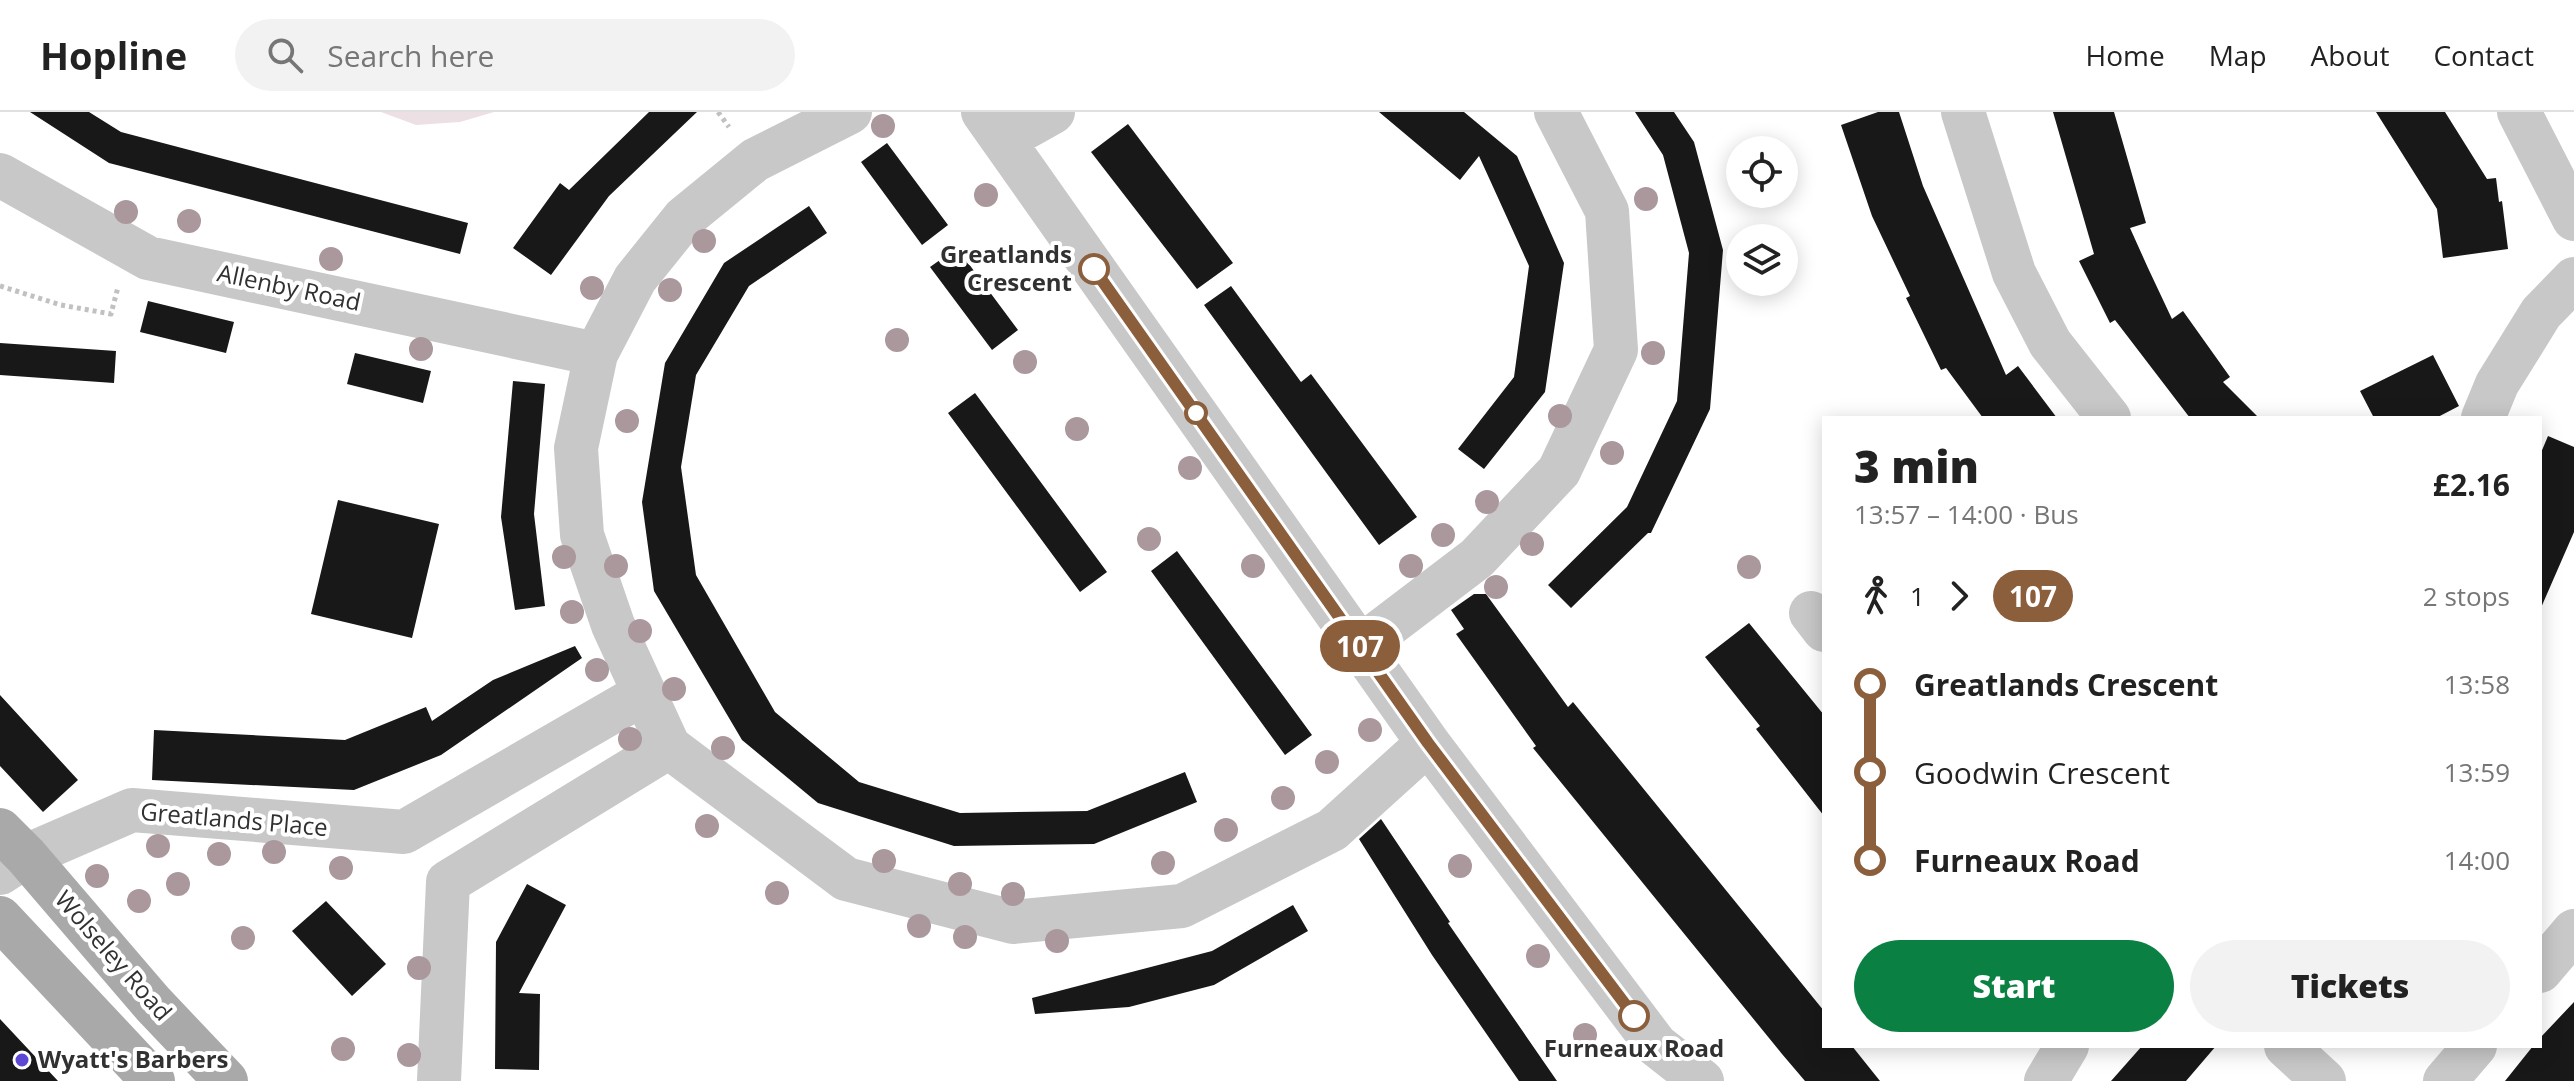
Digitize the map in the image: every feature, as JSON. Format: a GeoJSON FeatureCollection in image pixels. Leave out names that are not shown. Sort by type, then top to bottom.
{"type":"FeatureCollection","features":[{"type":"Feature","properties":{"kind":"main road","name":"Wolseley Road"},"geometry":{"type":"LineString","coordinates":[[9,853],[226,1081]]}},
{"type":"Feature","properties":{"kind":"main road"},"geometry":{"type":"LineString","coordinates":[[0,918],[153,1081]]}},
{"type":"Feature","properties":{"kind":"street"},"geometry":{"type":"LineString","coordinates":[[850,112],[755,160],[684,218],[635,279],[596,354],[576,448],[582,535],[613,625],[669,747],[846,879],[1013,922],[1182,906],[1332,830],[1428,743]]}},
{"type":"Feature","properties":{"kind":"street"},"geometry":{"type":"LineString","coordinates":[[1053,112],[993,126],[1428,743],[1656,1045],[1702,1081]]}},
{"type":"Feature","properties":{"kind":"street"},"geometry":{"type":"LineString","coordinates":[[1360,647],[1477,558],[1559,471],[1616,350],[1607,211],[1556,112]]}},
{"type":"Feature","properties":{"kind":"street"},"geometry":{"type":"LineString","coordinates":[[1963,112],[2014,273],[2050,343],[2107,416]]}},
{"type":"Feature","properties":{"kind":"street"},"geometry":{"type":"LineString","coordinates":[[2519,112],[2574,219]]}},
{"type":"Feature","properties":{"kind":"street","name":"Allenby Road"},"geometry":{"type":"LineString","coordinates":[[0,175],[148,258],[596,354]]}},
{"type":"Feature","properties":{"kind":"street"},"geometry":{"type":"LineString","coordinates":[[2484,416],[2497,384],[2541,313],[2574,279]]}},
{"type":"Feature","properties":{"kind":"street"},"geometry":{"type":"LineString","coordinates":[[439,1081],[448,882],[404,832],[643,694]]}},
{"type":"Feature","properties":{"kind":"street"},"geometry":{"type":"LineString","coordinates":[[448,882],[669,747]]}},
{"type":"Feature","properties":{"kind":"street","name":"Greatlands Place"},"geometry":{"type":"LineString","coordinates":[[9,853],[132,810],[404,832]]}},
{"type":"Feature","properties":{"kind":"street"},"geometry":{"type":"LineString","coordinates":[[2542,969],[2574,931]]}},
{"type":"Feature","properties":{"kind":"street"},"geometry":{"type":"LineString","coordinates":[[2046,1081],[2066,1048]]}},
{"type":"Feature","properties":{"kind":"street"},"geometry":{"type":"LineString","coordinates":[[2288,1048],[2324,1081]]}},
{"type":"Feature","properties":{"kind":"street"},"geometry":{"type":"LineString","coordinates":[[2445,1081],[2473,1048]]}},
{"type":"Feature","properties":{"kind":"path"},"geometry":{"type":"LineString","coordinates":[[0,286],[61,305],[111,314],[119,284]]}},
{"type":"Feature","properties":{"kind":"shaded area"},"geometry":{"type":"Polygon","coordinates":[[[381,112],[494,112],[460,122],[416,125],[381,112]]]}},
{"type":"Feature","properties":{"kind":"building"},"geometry":{"type":"Polygon","coordinates":[[[30,112],[89,112],[121,132],[468,223],[460,254],[109,163],[30,112]]]}},
{"type":"Feature","properties":{"kind":"building"},"geometry":{"type":"Polygon","coordinates":[[[649,112],[697,112],[609,196],[551,275],[513,248],[560,183],[569,190],[649,112]]]}},
{"type":"Feature","properties":{"kind":"building"},"geometry":{"type":"Polygon","coordinates":[[[1379,112],[1464,112],[1517,156],[1564,263],[1545,392],[1484,469],[1458,449],[1514,377],[1529,266],[1479,156],[1460,180],[1379,112]]]}},
{"type":"Feature","properties":{"kind":"building"},"geometry":{"type":"Polygon","coordinates":[[[1635,112],[1674,112],[1694,142],[1723,250],[1710,409],[1651,533],[1571,608],[1548,585],[1627,507],[1677,401],[1689,253],[1663,155],[1635,112]]]}},
{"type":"Feature","properties":{"kind":"building"},"geometry":{"type":"Polygon","coordinates":[[[1878,112],[1899,112],[1923,186],[2006,375],[2018,366],[2056,416],[1982,416],[1946,368],[1941,370],[1906,298],[1910,296],[1872,216],[1841,125],[1878,112]]]}},
{"type":"Feature","properties":{"kind":"building"},"geometry":{"type":"Polygon","coordinates":[[[2053,112],[2114,112],[2146,223],[2130,228],[2172,319],[2183,311],[2230,377],[2223,382],[2257,416],[2188,416],[2115,320],[2110,323],[2079,261],[2094,254],[2053,112]]]}},
{"type":"Feature","properties":{"kind":"building"},"geometry":{"type":"Polygon","coordinates":[[[2376,112],[2445,112],[2487,179],[2496,178],[2508,249],[2443,258],[2437,209],[2376,112]]]}},
{"type":"Feature","properties":{"kind":"building"},"geometry":{"type":"Polygon","coordinates":[[[1128,124],[1233,263],[1197,289],[1091,152],[1128,124]]]}},
{"type":"Feature","properties":{"kind":"building"},"geometry":{"type":"Polygon","coordinates":[[[887,143],[948,225],[922,245],[861,162],[887,143]]]}},
{"type":"Feature","properties":{"kind":"building"},"geometry":{"type":"Polygon","coordinates":[[[809,206],[827,233],[749,286],[696,375],[681,467],[696,575],[775,712],[859,782],[960,813],[1087,811],[1185,772],[1197,802],[1094,844],[954,846],[818,803],[742,740],[654,591],[642,502],[665,363],[724,263],[809,206]]]}},
{"type":"Feature","properties":{"kind":"building"},"geometry":{"type":"Polygon","coordinates":[[[957,248],[1018,330],[992,350],[930,267],[957,248]]]}},
{"type":"Feature","properties":{"kind":"building"},"geometry":{"type":"Polygon","coordinates":[[[1231,286],[1301,382],[1311,374],[1417,517],[1379,545],[1204,305],[1231,286]]]}},
{"type":"Feature","properties":{"kind":"building"},"geometry":{"type":"Polygon","coordinates":[[[148,301],[234,322],[226,353],[140,332],[148,301]]]}},
{"type":"Feature","properties":{"kind":"building"},"geometry":{"type":"Polygon","coordinates":[[[0,343],[116,351],[114,383],[0,375],[0,343]]]}},
{"type":"Feature","properties":{"kind":"building"},"geometry":{"type":"Polygon","coordinates":[[[355,353],[431,371],[423,403],[347,384],[355,353]]]}},
{"type":"Feature","properties":{"kind":"building"},"geometry":{"type":"Polygon","coordinates":[[[2433,355],[2459,406],[2440,416],[2373,416],[2360,391],[2433,355]]]}},
{"type":"Feature","properties":{"kind":"building"},"geometry":{"type":"Polygon","coordinates":[[[513,381],[545,384],[534,514],[545,606],[515,610],[501,517],[513,381]]]}},
{"type":"Feature","properties":{"kind":"building"},"geometry":{"type":"Polygon","coordinates":[[[975,393],[1107,572],[1080,592],[948,413],[975,393]]]}},
{"type":"Feature","properties":{"kind":"building"},"geometry":{"type":"Polygon","coordinates":[[[2548,436],[2574,447],[2574,532],[2542,605],[2542,450],[2548,436]]]}},
{"type":"Feature","properties":{"kind":"building"},"geometry":{"type":"Polygon","coordinates":[[[338,500],[439,524],[412,638],[311,614],[338,500]]]}},
{"type":"Feature","properties":{"kind":"building"},"geometry":{"type":"Polygon","coordinates":[[[1177,551],[1312,735],[1285,755],[1151,571],[1177,551]]]}},
{"type":"Feature","properties":{"kind":"building"},"geometry":{"type":"Polygon","coordinates":[[[1474,594],[1486,594],[1568,707],[1573,702],[1822,1009],[1822,1048],[1854,1048],[1880,1081],[1805,1081],[1533,748],[1536,746],[1456,634],[1464,629],[1451,610],[1474,594]]]}},
{"type":"Feature","properties":{"kind":"building"},"geometry":{"type":"Polygon","coordinates":[[[1749,623],[1822,713],[1822,813],[1756,729],[1760,726],[1705,657],[1749,623]]]}},
{"type":"Feature","properties":{"kind":"building"},"geometry":{"type":"Polygon","coordinates":[[[575,646],[582,658],[441,755],[354,790],[152,780],[154,730],[345,740],[426,707],[432,721],[493,680],[575,646]]]}},
{"type":"Feature","properties":{"kind":"building"},"geometry":{"type":"Polygon","coordinates":[[[0,695],[78,780],[43,812],[0,766],[0,695]]]}},
{"type":"Feature","properties":{"kind":"building"},"geometry":{"type":"Polygon","coordinates":[[[1381,819],[1557,1081],[1519,1081],[1432,955],[1359,839],[1381,819]]]}},
{"type":"Feature","properties":{"kind":"building"},"geometry":{"type":"Polygon","coordinates":[[[527,884],[566,905],[519,993],[540,994],[539,1070],[495,1069],[496,942],[527,884]]]}},
{"type":"Feature","properties":{"kind":"building"},"geometry":{"type":"Polygon","coordinates":[[[326,901],[386,964],[352,996],[292,931],[326,901]]]}},
{"type":"Feature","properties":{"kind":"building"},"geometry":{"type":"Polygon","coordinates":[[[1293,905],[1308,931],[1214,985],[1129,1007],[1035,1014],[1032,998],[1212,951],[1293,905]]]}},
{"type":"Feature","properties":{"kind":"building"},"geometry":{"type":"Polygon","coordinates":[[[2574,1002],[2574,1081],[2505,1081],[2531,1048],[2542,1048],[2542,1036],[2574,1002]]]}},
{"type":"Feature","properties":{"kind":"building"},"geometry":{"type":"Polygon","coordinates":[[[0,1019],[58,1081],[0,1081],[0,1019]]]}},
{"type":"Feature","properties":{"kind":"building"},"geometry":{"type":"Polygon","coordinates":[[[2140,1048],[2214,1048],[2186,1081],[2111,1081],[2140,1048]]]}},
{"type":"Feature","properties":{"kind":"bus line","name":"107"},"geometry":{"type":"LineString","coordinates":[[1094,269],[1428,743],[1634,1016]]}},
{"type":"Feature","properties":{"kind":"place","name":"Greatlands Crescent"},"geometry":{"type":"Point","coordinates":[1094,269]}},
{"type":"Feature","properties":{"kind":"place","name":"Furneaux Road"},"geometry":{"type":"Point","coordinates":[1634,1016]}},
{"type":"Feature","properties":{"kind":"place","name":"Wyatt's Barbers"},"geometry":{"type":"Point","coordinates":[22,1060]}}]}
